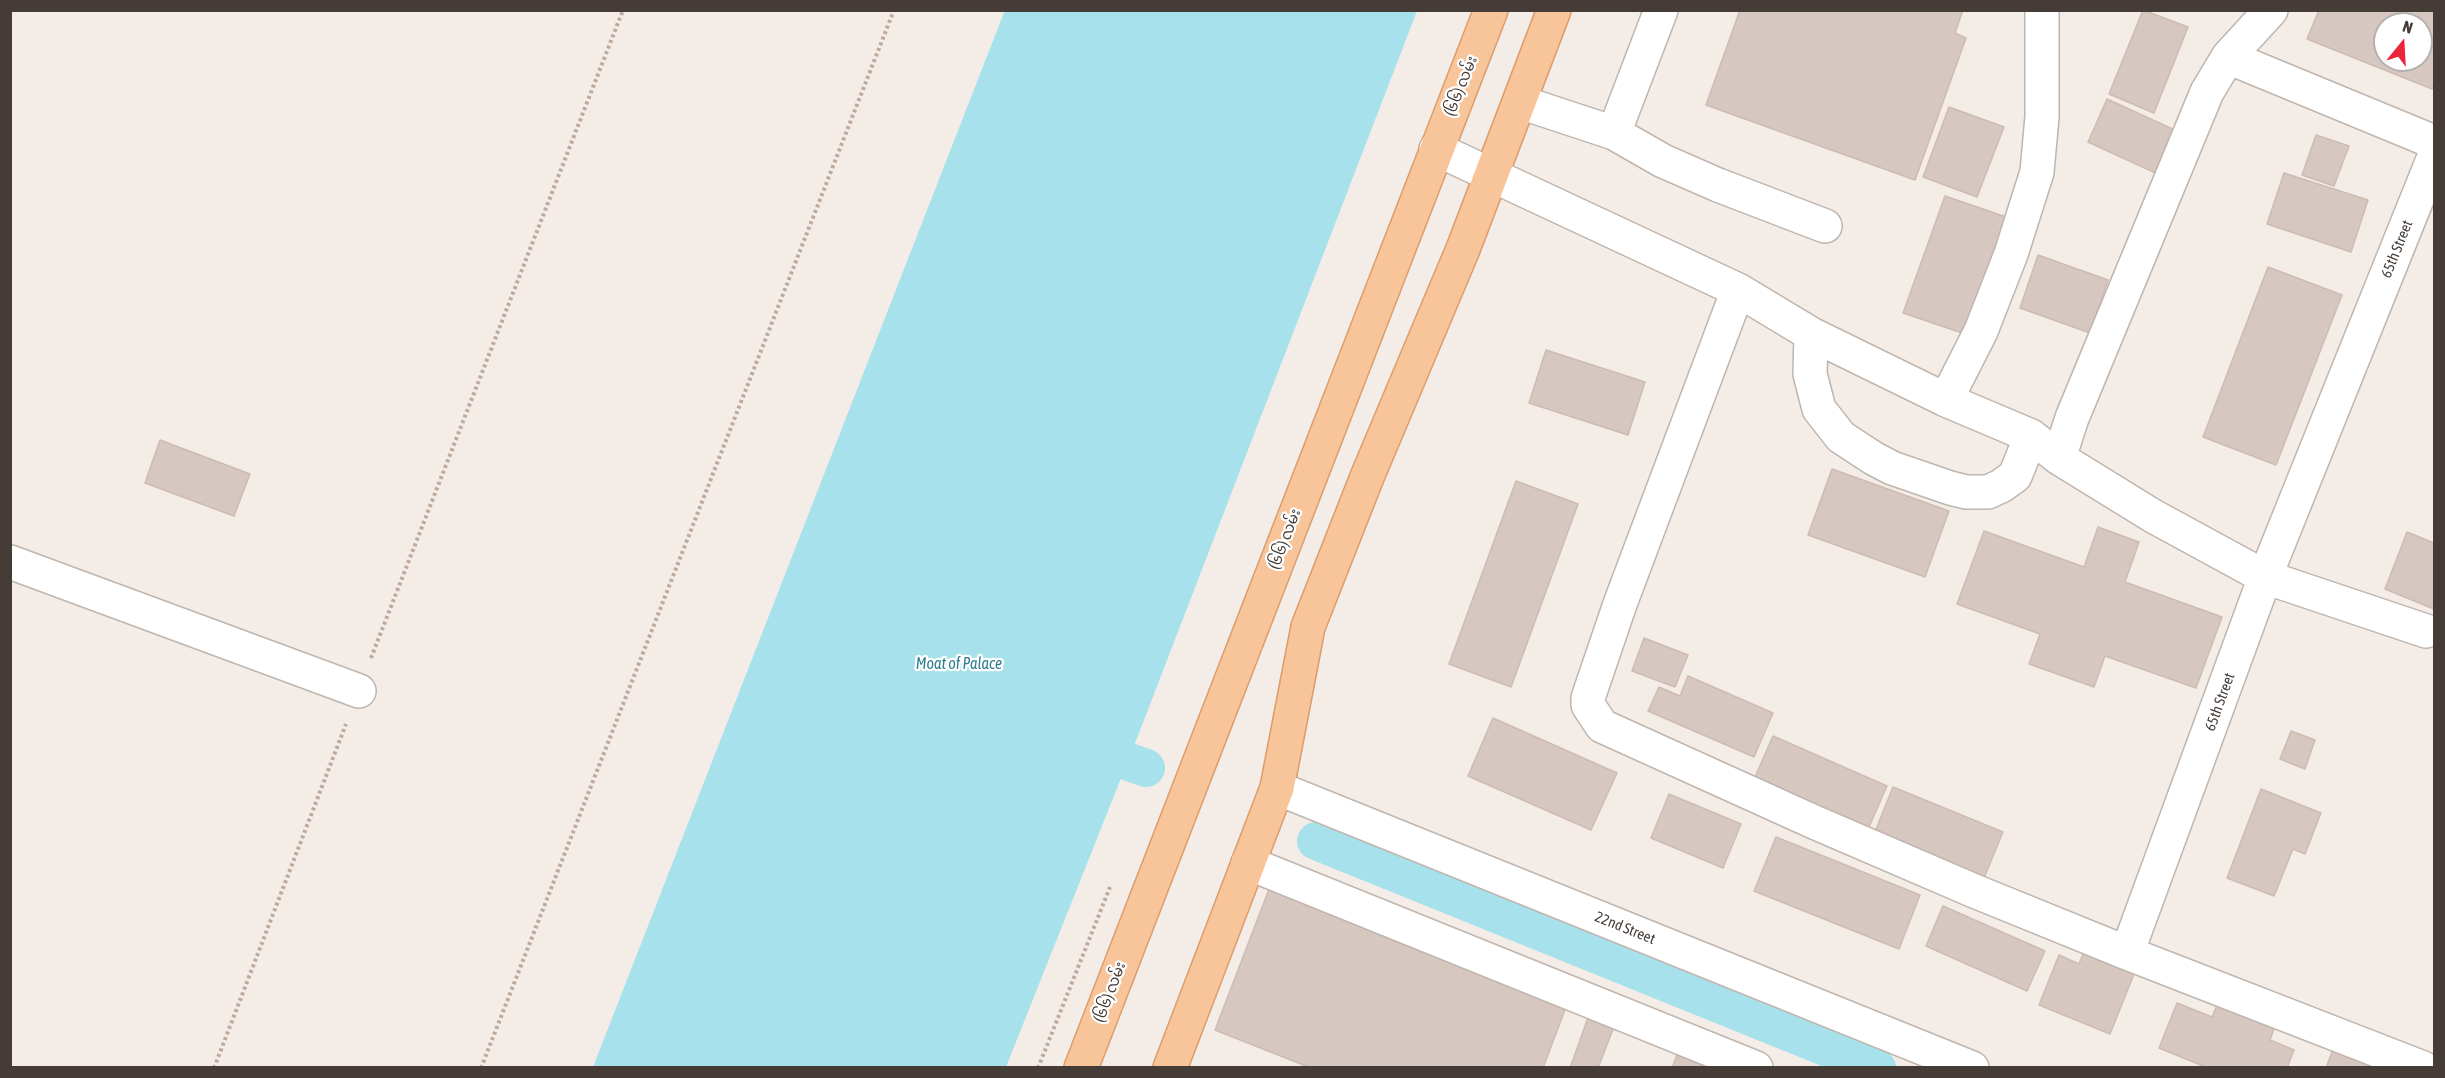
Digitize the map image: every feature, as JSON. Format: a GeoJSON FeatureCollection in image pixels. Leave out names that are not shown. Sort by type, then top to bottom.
{"type":"FeatureCollection","features":[{"type":"Feature","properties":{"kind":"main road","name":"(၆၆) လမ်း"},"geometry":{"type":"LineString","coordinates":[[1081,1068],[1491,10]]}},
{"type":"Feature","properties":{"kind":"main road"},"geometry":{"type":"LineString","coordinates":[[1170,1068],[1277,788],[1308,627],[1367,477],[1462,249],[1554,10]]}},
{"type":"Feature","properties":{"kind":"street"},"geometry":{"type":"LineString","coordinates":[[1614,133],[1661,10]]}},
{"type":"Feature","properties":{"kind":"street"},"geometry":{"type":"LineString","coordinates":[[1946,400],[1981,331],[2011,254],[2037,172],[2042,117],[2042,10]]}},
{"type":"Feature","properties":{"kind":"street"},"geometry":{"type":"LineString","coordinates":[[2059,458],[2072,418],[2207,92],[2228,57],[2271,10]]}},
{"type":"Feature","properties":{"kind":"street"},"geometry":{"type":"LineString","coordinates":[[2228,57],[2434,142]]}},
{"type":"Feature","properties":{"kind":"street"},"geometry":{"type":"LineString","coordinates":[[1520,102],[1614,133],[1663,161],[1825,226]]}},
{"type":"Feature","properties":{"kind":"street"},"geometry":{"type":"LineString","coordinates":[[1436,149],[1738,290],[1811,334],[1946,400],[2031,436],[2059,458],[2153,516],[2265,577],[2426,632]]}},
{"type":"Feature","properties":{"kind":"street","name":"65th Street"},"geometry":{"type":"LineString","coordinates":[[2127,953],[2265,577],[2434,157]]}},
{"type":"Feature","properties":{"kind":"street"},"geometry":{"type":"LineString","coordinates":[[1738,290],[1620,604],[1588,698],[1588,705],[1602,726],[1814,822],[2127,953],[2423,1068]]}},
{"type":"Feature","properties":{"kind":"street"},"geometry":{"type":"LineString","coordinates":[[1811,334],[1810,374],[1819,410],[1841,437],[1892,468],[1950,488],[1966,492],[1988,492],[2015,476],[2031,436]]}},
{"type":"Feature","properties":{"kind":"street"},"geometry":{"type":"LineString","coordinates":[[10,562],[358,690]]}},
{"type":"Feature","properties":{"kind":"street","name":"22nd Street"},"geometry":{"type":"LineString","coordinates":[[1277,788],[1972,1068]]}},
{"type":"Feature","properties":{"kind":"street"},"geometry":{"type":"LineString","coordinates":[[1248,863],[1747,1066]]}},
{"type":"Feature","properties":{"kind":"path"},"geometry":{"type":"LineString","coordinates":[[214,1068],[358,690],[623,10]]}},
{"type":"Feature","properties":{"kind":"path"},"geometry":{"type":"LineString","coordinates":[[481,1068],[894,10]]}},
{"type":"Feature","properties":{"kind":"water","name":"Moat of Palace"},"geometry":{"type":"Polygon","coordinates":[[[1005,10],[1417,11],[1139,733],[1006,1067],[593,1067],[1005,10]]]}},
{"type":"Feature","properties":{"kind":"building"},"geometry":{"type":"Polygon","coordinates":[[[1740,10],[1963,10],[1955,33],[1966,38],[1915,180],[1706,105],[1740,10]]]}},
{"type":"Feature","properties":{"kind":"building"},"geometry":{"type":"Polygon","coordinates":[[[2143,10],[2188,27],[2154,113],[2109,94],[2143,10]]]}},
{"type":"Feature","properties":{"kind":"building"},"geometry":{"type":"Polygon","coordinates":[[[2319,10],[2434,10],[2434,83],[2432,89],[2390,72],[2433,72],[2433,12],[2373,12],[2373,65],[2307,39],[2319,10]]]}},
{"type":"Feature","properties":{"kind":"building"},"geometry":{"type":"Polygon","coordinates":[[[2107,99],[2179,132],[2160,175],[2088,142],[2107,99]]]}},
{"type":"Feature","properties":{"kind":"building"},"geometry":{"type":"Polygon","coordinates":[[[1949,107],[2004,127],[1977,197],[1923,177],[1949,107]]]}},
{"type":"Feature","properties":{"kind":"building"},"geometry":{"type":"Polygon","coordinates":[[[2316,135],[2349,146],[2334,186],[2302,175],[2316,135]]]}},
{"type":"Feature","properties":{"kind":"building"},"geometry":{"type":"Polygon","coordinates":[[[2284,173],[2368,200],[2351,252],[2267,224],[2284,173]]]}},
{"type":"Feature","properties":{"kind":"building"},"geometry":{"type":"Polygon","coordinates":[[[1945,196],[2009,218],[1968,335],[1903,313],[1945,196]]]}},
{"type":"Feature","properties":{"kind":"building"},"geometry":{"type":"Polygon","coordinates":[[[2038,255],[2108,280],[2090,333],[2020,308],[2038,255]]]}},
{"type":"Feature","properties":{"kind":"building"},"geometry":{"type":"Polygon","coordinates":[[[2268,267],[2342,295],[2276,465],[2203,437],[2268,267]]]}},
{"type":"Feature","properties":{"kind":"building"},"geometry":{"type":"Polygon","coordinates":[[[1546,350],[1645,382],[1628,435],[1529,403],[1546,350]]]}},
{"type":"Feature","properties":{"kind":"building"},"geometry":{"type":"Polygon","coordinates":[[[160,440],[250,474],[234,516],[145,483],[160,440]]]}},
{"type":"Feature","properties":{"kind":"building"},"geometry":{"type":"Polygon","coordinates":[[[1832,469],[1949,511],[1925,577],[1808,535],[1832,469]]]}},
{"type":"Feature","properties":{"kind":"building"},"geometry":{"type":"Polygon","coordinates":[[[1516,481],[1578,504],[1511,687],[1449,664],[1516,481]]]}},
{"type":"Feature","properties":{"kind":"building"},"geometry":{"type":"Polygon","coordinates":[[[2098,527],[2139,542],[2125,582],[2222,617],[2196,688],[2105,656],[2094,687],[2029,664],[2040,634],[1957,604],[1984,531],[2084,567],[2098,527]]]}},
{"type":"Feature","properties":{"kind":"building"},"geometry":{"type":"Polygon","coordinates":[[[2407,532],[2434,543],[2434,609],[2385,589],[2407,532]]]}},
{"type":"Feature","properties":{"kind":"building"},"geometry":{"type":"Polygon","coordinates":[[[1644,638],[1688,655],[1675,687],[1632,671],[1644,638]]]}},
{"type":"Feature","properties":{"kind":"building"},"geometry":{"type":"Polygon","coordinates":[[[1688,676],[1773,713],[1754,757],[1648,711],[1659,687],[1680,696],[1688,676]]]}},
{"type":"Feature","properties":{"kind":"building"},"geometry":{"type":"Polygon","coordinates":[[[1493,718],[1617,773],[1591,830],[1468,776],[1493,718]]]}},
{"type":"Feature","properties":{"kind":"building"},"geometry":{"type":"Polygon","coordinates":[[[2291,731],[2315,740],[2305,769],[2280,759],[2291,731]]]}},
{"type":"Feature","properties":{"kind":"building"},"geometry":{"type":"Polygon","coordinates":[[[1773,736],[1887,786],[1865,836],[1751,786],[1773,736]]]}},
{"type":"Feature","properties":{"kind":"building"},"geometry":{"type":"Polygon","coordinates":[[[1893,787],[2003,832],[1982,883],[1872,839],[1893,787]]]}},
{"type":"Feature","properties":{"kind":"building"},"geometry":{"type":"Polygon","coordinates":[[[2261,789],[2321,813],[2305,854],[2293,849],[2274,896],[2227,878],[2261,789]]]}},
{"type":"Feature","properties":{"kind":"building"},"geometry":{"type":"Polygon","coordinates":[[[1669,794],[1741,824],[1723,868],[1651,838],[1669,794]]]}},
{"type":"Feature","properties":{"kind":"building"},"geometry":{"type":"Polygon","coordinates":[[[1776,837],[1920,895],[1899,949],[1754,891],[1776,837]]]}},
{"type":"Feature","properties":{"kind":"building"},"geometry":{"type":"Polygon","coordinates":[[[1271,884],[1569,999],[1543,1068],[1311,1068],[1215,1030],[1271,884]]]}},
{"type":"Feature","properties":{"kind":"building"},"geometry":{"type":"Polygon","coordinates":[[[1943,906],[2045,951],[2027,991],[1926,946],[1943,906]]]}},
{"type":"Feature","properties":{"kind":"building"},"geometry":{"type":"Polygon","coordinates":[[[2085,949],[2136,969],[2110,1034],[2039,1005],[2059,955],[2079,964],[2085,949]]]}},
{"type":"Feature","properties":{"kind":"building"},"geometry":{"type":"Polygon","coordinates":[[[2177,1003],[2212,1017],[2218,1003],[2275,1026],[2270,1040],[2294,1050],[2287,1068],[2208,1068],[2159,1048],[2177,1003]]]}},
{"type":"Feature","properties":{"kind":"building"},"geometry":{"type":"Polygon","coordinates":[[[1589,1015],[1615,1024],[1598,1068],[1570,1068],[1589,1015]]]}},
{"type":"Feature","properties":{"kind":"building"},"geometry":{"type":"Polygon","coordinates":[[[2335,1044],[2394,1068],[2326,1068],[2335,1044]]]}},
{"type":"Feature","properties":{"kind":"building"},"geometry":{"type":"Polygon","coordinates":[[[1677,1055],[1705,1066],[1704,1068],[1672,1068],[1677,1055]]]}},
{"type":"Feature","properties":{"kind":"waterway"},"geometry":{"type":"LineString","coordinates":[[1079,744],[1146,768]]}},
{"type":"Feature","properties":{"kind":"waterway"},"geometry":{"type":"LineString","coordinates":[[1316,841],[1877,1068]]}}]}
